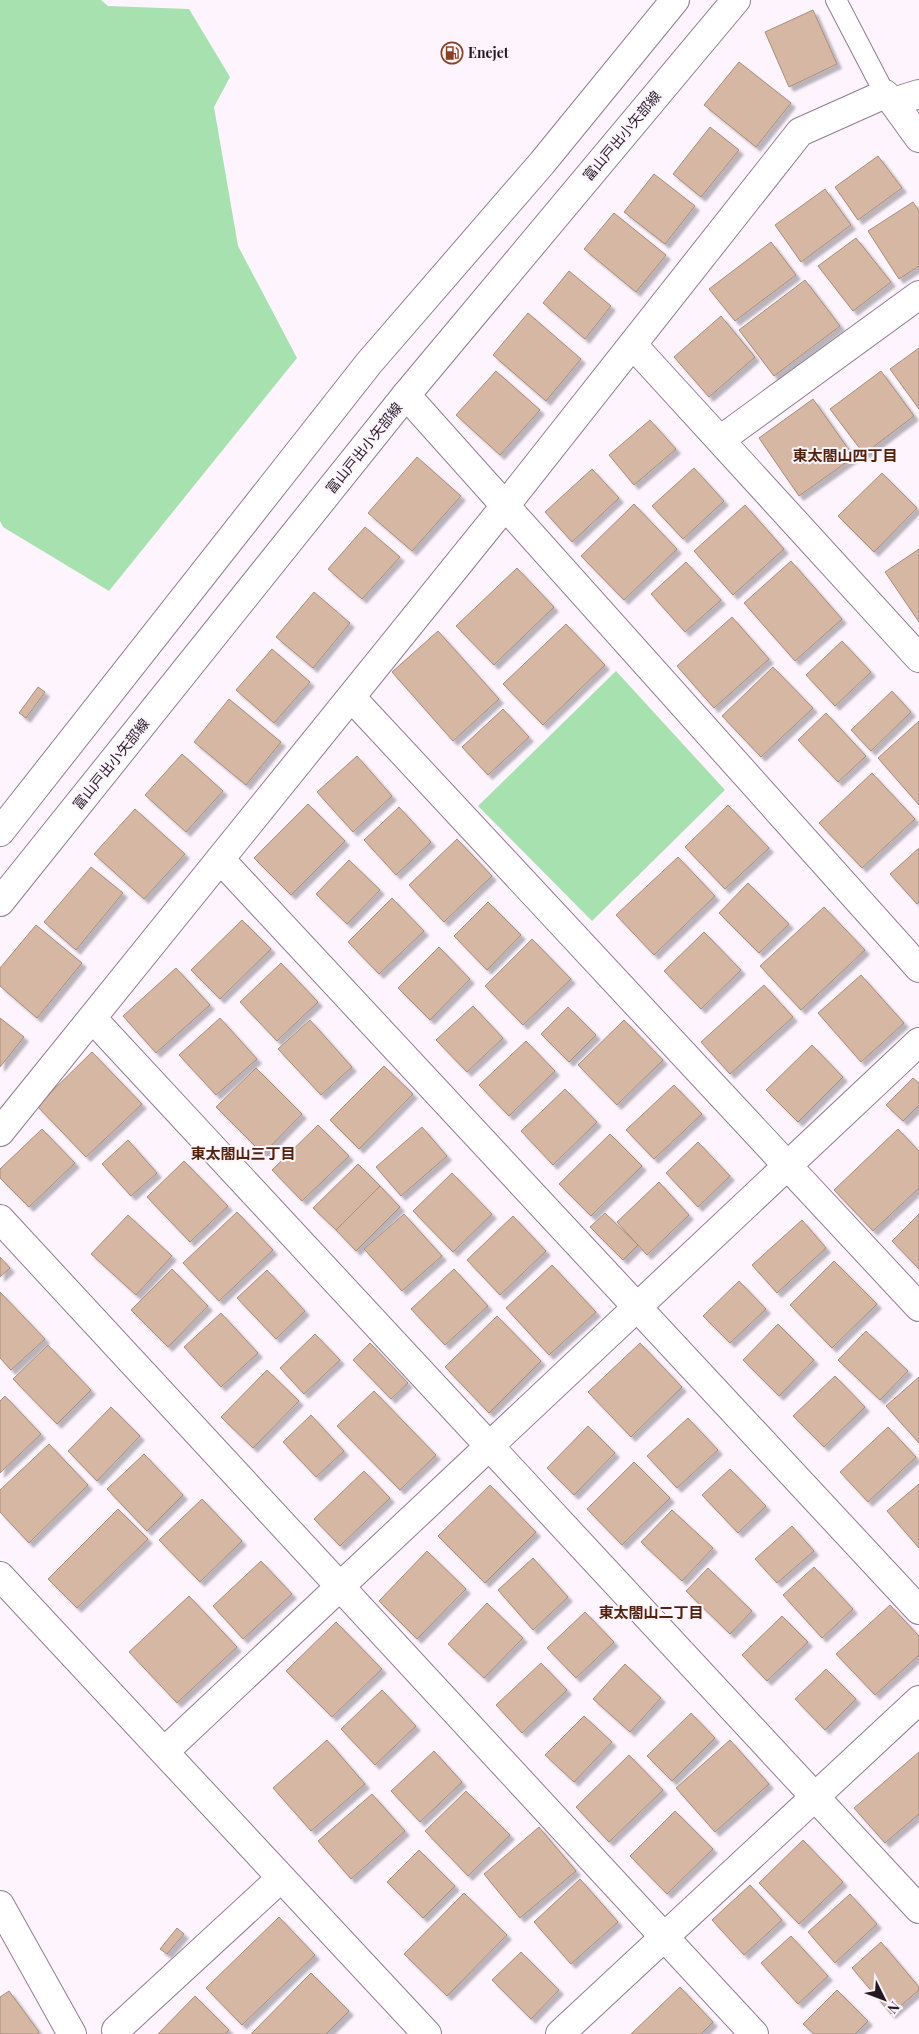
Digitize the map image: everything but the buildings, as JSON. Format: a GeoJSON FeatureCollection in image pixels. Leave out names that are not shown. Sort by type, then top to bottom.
{"type":"FeatureCollection","features":[{"type":"Feature","properties":{"kind":"street"},"geometry":{"type":"LineString","coordinates":[[0,832],[369,363],[542,163],[675,0]]}},
{"type":"Feature","properties":{"kind":"street","name":"富山戸出小矢部線"},"geometry":{"type":"LineString","coordinates":[[0,902],[406,395],[736,0]]}},
{"type":"Feature","properties":{"kind":"street"},"geometry":{"type":"LineString","coordinates":[[0,1132],[633,346],[800,132],[889,98],[919,94]]}},
{"type":"Feature","properties":{"kind":"street"},"geometry":{"type":"LineString","coordinates":[[889,98],[919,138]]}},
{"type":"Feature","properties":{"kind":"street"},"geometry":{"type":"LineString","coordinates":[[720,440],[919,295]]}},
{"type":"Feature","properties":{"kind":"street"},"geometry":{"type":"LineString","coordinates":[[633,346],[919,658]]}},
{"type":"Feature","properties":{"kind":"street"},"geometry":{"type":"LineString","coordinates":[[406,395],[919,968]]}},
{"type":"Feature","properties":{"kind":"street"},"geometry":{"type":"LineString","coordinates":[[350,697],[919,1307]]}},
{"type":"Feature","properties":{"kind":"street"},"geometry":{"type":"LineString","coordinates":[[220,859],[919,1610]]}},
{"type":"Feature","properties":{"kind":"street"},"geometry":{"type":"LineString","coordinates":[[92,1018],[919,1909]]}},
{"type":"Feature","properties":{"kind":"street"},"geometry":{"type":"LineString","coordinates":[[164,1752],[919,1042]]}},
{"type":"Feature","properties":{"kind":"street"},"geometry":{"type":"LineString","coordinates":[[0,1219],[754,2034]]}},
{"type":"Feature","properties":{"kind":"street"},"geometry":{"type":"LineString","coordinates":[[0,1576],[427,2034]]}},
{"type":"Feature","properties":{"kind":"street"},"geometry":{"type":"LineString","coordinates":[[560,2034],[919,1700]]}},
{"type":"Feature","properties":{"kind":"street"},"geometry":{"type":"LineString","coordinates":[[115,2033],[281,1878]]}},
{"type":"Feature","properties":{"kind":"street"},"geometry":{"type":"LineString","coordinates":[[0,1905],[72,2034]]}},
{"type":"Feature","properties":{"kind":"lane"},"geometry":{"type":"LineString","coordinates":[[836,0],[889,98]]}},
{"type":"Feature","properties":{"kind":"green space"},"geometry":{"type":"Polygon","coordinates":[[[0,0],[101,0],[108,6],[189,9],[230,77],[214,107],[238,246],[297,358],[109,591],[3,527],[0,521],[0,0]]]}},
{"type":"Feature","properties":{"kind":"green space"},"geometry":{"type":"Polygon","coordinates":[[[616,671],[725,790],[592,921],[478,806],[616,671]]]}},
{"type":"Feature","properties":{"kind":"place","name":"Enejet"},"geometry":{"type":"Point","coordinates":[452,53]}},
{"type":"Feature","properties":{"kind":"district","name":"東太閤山四丁目"},"geometry":{"type":"Point","coordinates":[845,456]}},
{"type":"Feature","properties":{"kind":"district","name":"東太閤山三丁目"},"geometry":{"type":"Point","coordinates":[243,1154]}},
{"type":"Feature","properties":{"kind":"district","name":"東太閤山二丁目"},"geometry":{"type":"Point","coordinates":[651,1613]}}]}
